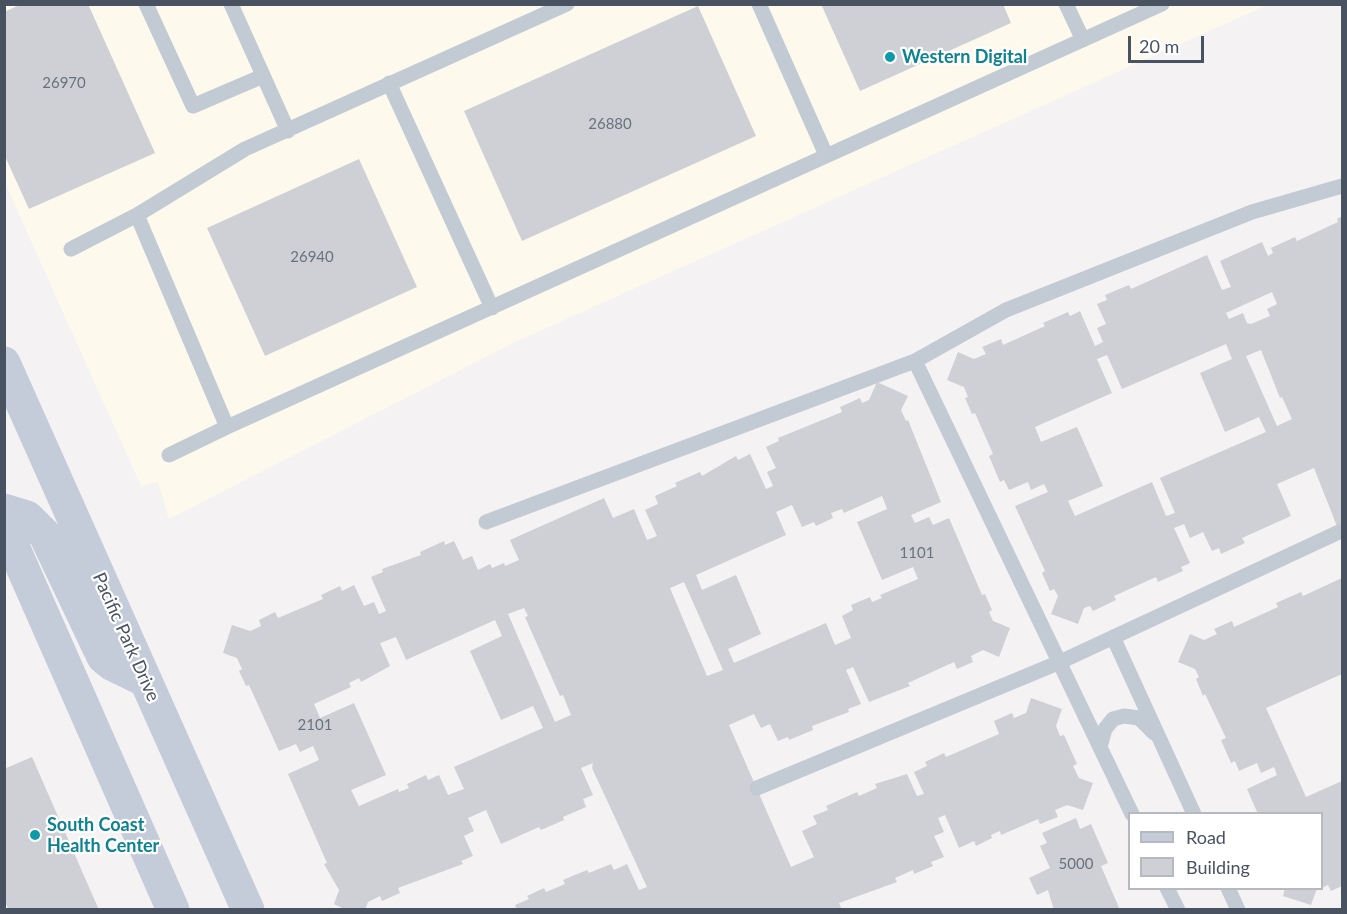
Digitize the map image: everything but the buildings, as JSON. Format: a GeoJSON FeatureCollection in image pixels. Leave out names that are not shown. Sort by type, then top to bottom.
{"type":"FeatureCollection","features":[{"type":"Feature","properties":{"kind":"main road","name":"Pacific Park Drive"},"geometry":{"type":"LineString","coordinates":[[4,363],[248,909]]}},
{"type":"Feature","properties":{"kind":"main road"},"geometry":{"type":"LineString","coordinates":[[4,510],[27,517],[45,535],[103,657],[113,665],[146,681]]}},
{"type":"Feature","properties":{"kind":"main road"},"geometry":{"type":"LineString","coordinates":[[4,526],[173,909]]}},
{"type":"Feature","properties":{"kind":"lane"},"geometry":{"type":"LineString","coordinates":[[146,4],[193,106],[263,76]]}},
{"type":"Feature","properties":{"kind":"lane"},"geometry":{"type":"LineString","coordinates":[[231,4],[288,131]]}},
{"type":"Feature","properties":{"kind":"lane"},"geometry":{"type":"LineString","coordinates":[[759,4],[826,155]]}},
{"type":"Feature","properties":{"kind":"lane"},"geometry":{"type":"LineString","coordinates":[[1066,4],[1083,40]]}},
{"type":"Feature","properties":{"kind":"lane"},"geometry":{"type":"LineString","coordinates":[[169,455],[1162,4]]}},
{"type":"Feature","properties":{"kind":"lane"},"geometry":{"type":"LineString","coordinates":[[71,249],[137,215],[246,149],[560,6]]}},
{"type":"Feature","properties":{"kind":"lane"},"geometry":{"type":"LineString","coordinates":[[389,83],[492,308]]}},
{"type":"Feature","properties":{"kind":"lane"},"geometry":{"type":"LineString","coordinates":[[486,522],[915,361],[1006,310],[1252,212],[1342,186]]}},
{"type":"Feature","properties":{"kind":"lane"},"geometry":{"type":"LineString","coordinates":[[137,215],[227,427]]}},
{"type":"Feature","properties":{"kind":"lane"},"geometry":{"type":"LineString","coordinates":[[915,361],[1132,812]]}},
{"type":"Feature","properties":{"kind":"lane"},"geometry":{"type":"LineString","coordinates":[[757,789],[1060,663],[1339,532]]}},
{"type":"Feature","properties":{"kind":"lane"},"geometry":{"type":"LineString","coordinates":[[1113,638],[1194,812]]}},
{"type":"Feature","properties":{"kind":"lane"},"geometry":{"type":"LineString","coordinates":[[1100,747],[1105,729],[1113,719],[1124,716],[1139,718],[1160,739]]}},
{"type":"Feature","properties":{"kind":"lane"},"geometry":{"type":"LineString","coordinates":[[1168,890],[1178,909]]}},
{"type":"Feature","properties":{"kind":"lane"},"geometry":{"type":"LineString","coordinates":[[1229,890],[1238,909]]}},
{"type":"Feature","properties":{"kind":"shaded area"},"geometry":{"type":"Polygon","coordinates":[[[4,5],[1267,5],[515,342],[169,519],[158,482],[141,486],[5,183],[4,5]]]}},
{"type":"Feature","properties":{"kind":"place","name":"Western Digital"},"geometry":{"type":"Point","coordinates":[890,57]}},
{"type":"Feature","properties":{"kind":"place","name":"South Coast Health Center"},"geometry":{"type":"Point","coordinates":[35,835]}}]}
